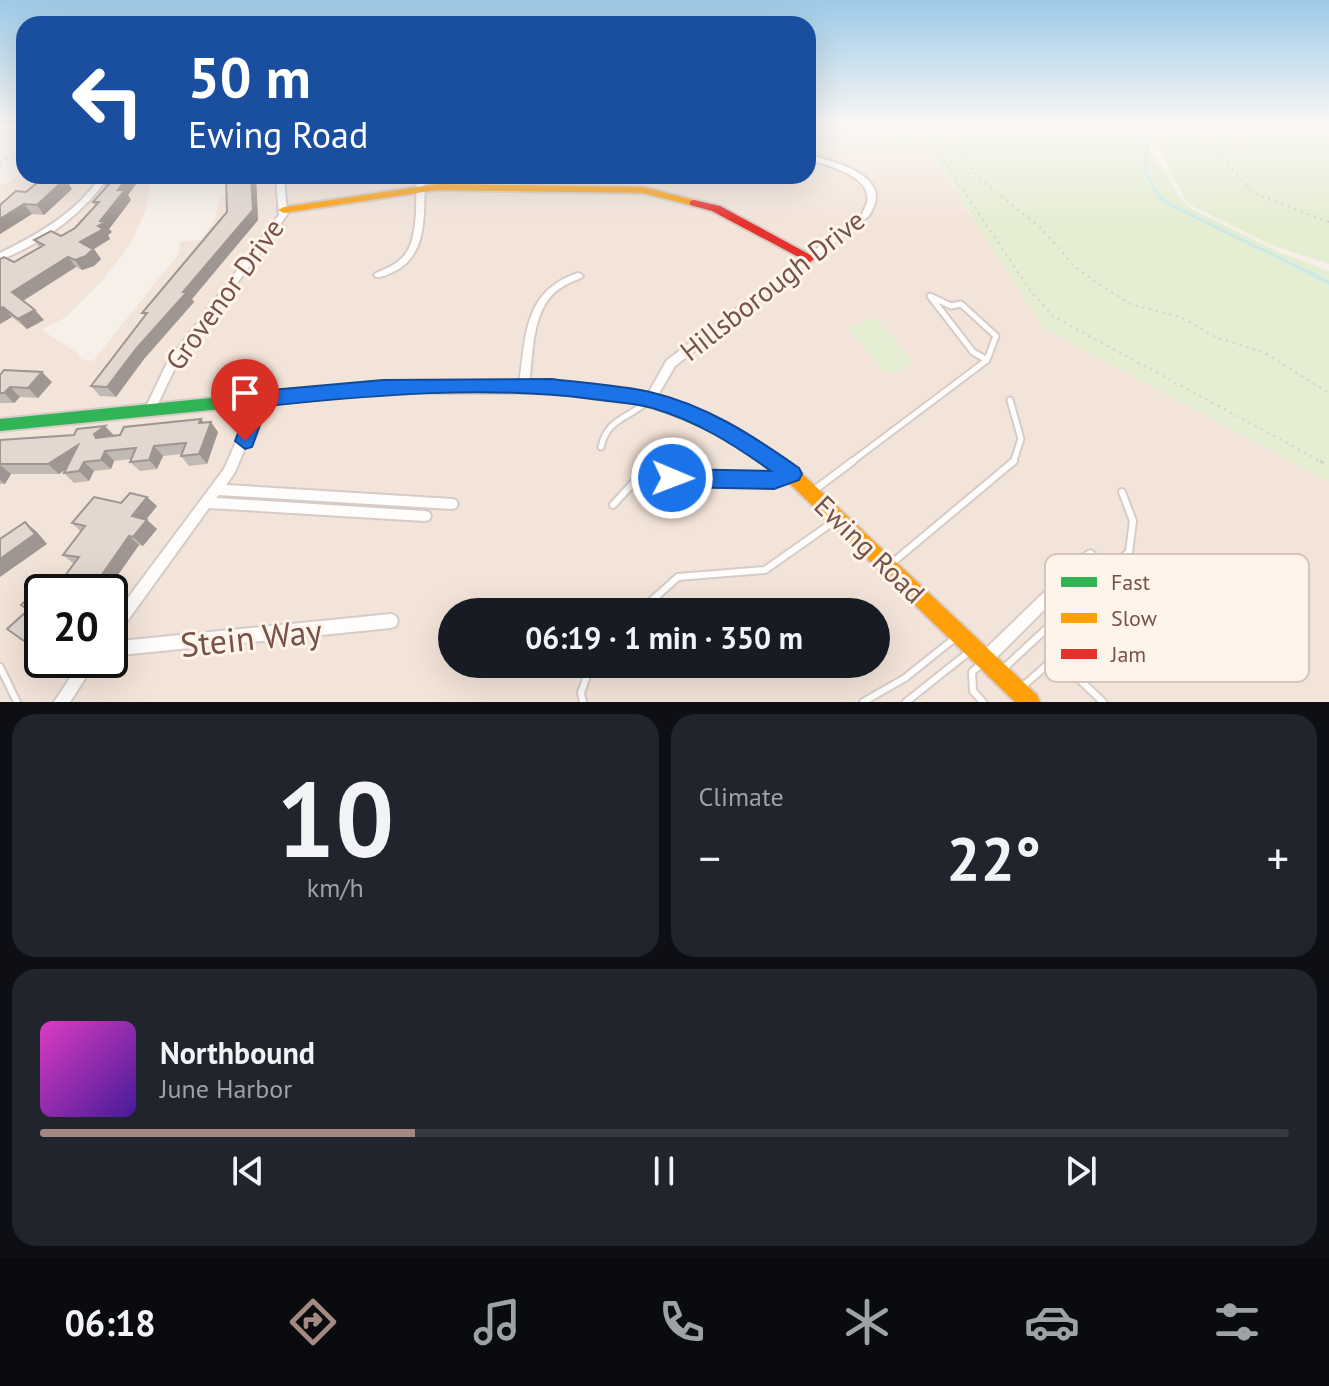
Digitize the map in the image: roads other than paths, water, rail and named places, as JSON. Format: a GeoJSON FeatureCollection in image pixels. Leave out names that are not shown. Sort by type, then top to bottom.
{"type":"FeatureCollection","features":[{"type":"Feature","properties":{"kind":"street","name":"Hillsborough Drive"},"geometry":{"type":"LineString","coordinates":[[650,399],[671,363],[865,216],[873,205],[872,192],[864,180],[847,170],[816,160]]}},
{"type":"Feature","properties":{"kind":"street"},"geometry":{"type":"LineString","coordinates":[[0,257],[72,213],[98,184]]}},
{"type":"Feature","properties":{"kind":"street","name":"Grovenor Drive"},"geometry":{"type":"LineString","coordinates":[[150,409],[171,366],[273,232],[284,210],[281,184]]}},
{"type":"Feature","properties":{"kind":"street"},"geometry":{"type":"LineString","coordinates":[[284,210],[410,184]]}},
{"type":"Feature","properties":{"kind":"street"},"geometry":{"type":"LineString","coordinates":[[379,275],[403,265],[413,253],[420,184]]}},
{"type":"Feature","properties":{"kind":"street"},"geometry":{"type":"LineString","coordinates":[[480,184],[629,189],[672,195],[729,214],[810,258]]}},
{"type":"Feature","properties":{"kind":"street"},"geometry":{"type":"LineString","coordinates":[[524,386],[539,303],[550,289],[578,276]]}},
{"type":"Feature","properties":{"kind":"street","name":"Ewing Road"},"geometry":{"type":"LineString","coordinates":[[0,425],[383,387],[524,386],[587,389],[650,399],[733,433],[791,474],[840,517],[1030,702]]}},
{"type":"Feature","properties":{"kind":"street"},"geometry":{"type":"LineString","coordinates":[[128,609],[217,490],[245,441],[260,399]]}},
{"type":"Feature","properties":{"kind":"street"},"geometry":{"type":"LineString","coordinates":[[217,490],[452,504]]}},
{"type":"Feature","properties":{"kind":"street"},"geometry":{"type":"LineString","coordinates":[[207,503],[425,516]]}},
{"type":"Feature","properties":{"kind":"street"},"geometry":{"type":"LineString","coordinates":[[985,659],[1045,600]]}},
{"type":"Feature","properties":{"kind":"street","name":"Stein Way"},"geometry":{"type":"LineString","coordinates":[[128,647],[391,621]]}},
{"type":"Feature","properties":{"kind":"street"},"geometry":{"type":"LineString","coordinates":[[61,702],[78,678]]}},
{"type":"Feature","properties":{"kind":"lane"},"geometry":{"type":"LineString","coordinates":[[812,491],[987,360],[996,336],[961,304],[951,306],[930,296],[973,352],[987,360]]}},
{"type":"Feature","properties":{"kind":"lane"},"geometry":{"type":"LineString","coordinates":[[601,447],[603,431],[612,421],[642,409],[650,399]]}},
{"type":"Feature","properties":{"kind":"lane"},"geometry":{"type":"LineString","coordinates":[[888,567],[1014,462],[1022,449],[1022,429],[1010,400]]}},
{"type":"Feature","properties":{"kind":"lane"},"geometry":{"type":"LineString","coordinates":[[613,505],[635,481],[672,478],[774,480],[791,474]]}},
{"type":"Feature","properties":{"kind":"lane"},"geometry":{"type":"LineString","coordinates":[[1122,492],[1133,509],[1133,540],[1127,554]]}},
{"type":"Feature","properties":{"kind":"lane"},"geometry":{"type":"LineString","coordinates":[[655,598],[678,577],[765,570],[840,517]]}},
{"type":"Feature","properties":{"kind":"lane"},"geometry":{"type":"LineString","coordinates":[[999,673],[1045,630]]}},
{"type":"Feature","properties":{"kind":"lane"},"geometry":{"type":"LineString","coordinates":[[863,702],[905,678],[959,635]]}},
{"type":"Feature","properties":{"kind":"lane"},"geometry":{"type":"LineString","coordinates":[[906,702],[973,649]]}},
{"type":"Feature","properties":{"kind":"lane"},"geometry":{"type":"LineString","coordinates":[[983,702],[973,691],[972,672],[985,659]]}},
{"type":"Feature","properties":{"kind":"lane"},"geometry":{"type":"LineString","coordinates":[[0,667],[17,702]]}},
{"type":"Feature","properties":{"kind":"lane"},"geometry":{"type":"LineString","coordinates":[[1019,690],[1045,667]]}},
{"type":"Feature","properties":{"kind":"lane"},"geometry":{"type":"LineString","coordinates":[[583,702],[581,693],[586,678]]}},
{"type":"Feature","properties":{"kind":"lane"},"geometry":{"type":"LineString","coordinates":[[1082,682],[1103,702]]}},
{"type":"Feature","properties":{"kind":"waterway"},"geometry":{"type":"LineString","coordinates":[[1145,158],[1151,183],[1165,202],[1309,273]]}},
{"type":"Feature","properties":{"kind":"waterway"},"geometry":{"type":"LineString","coordinates":[[1309,273],[1329,283]]}}]}
